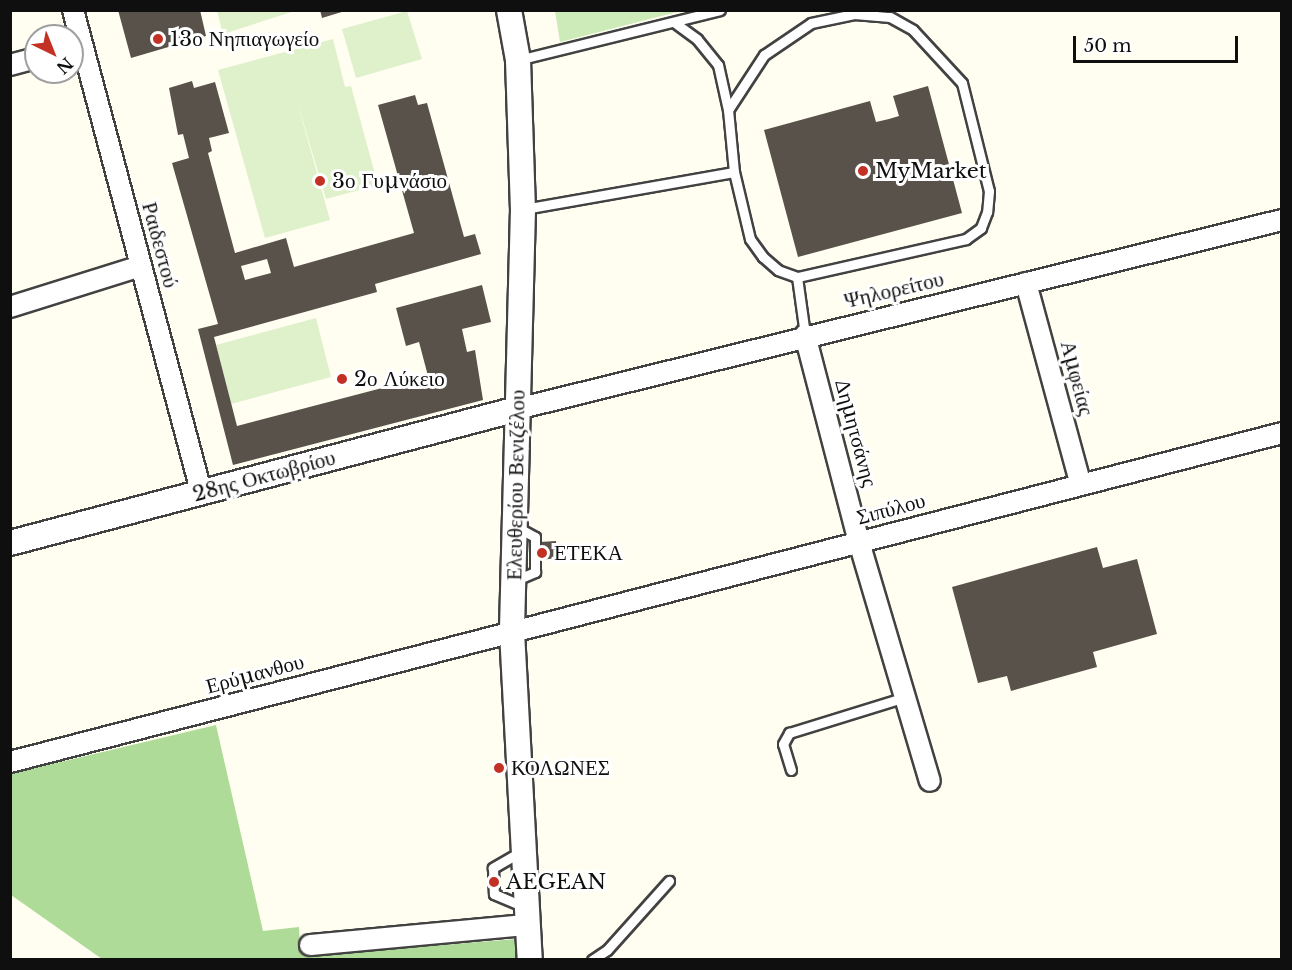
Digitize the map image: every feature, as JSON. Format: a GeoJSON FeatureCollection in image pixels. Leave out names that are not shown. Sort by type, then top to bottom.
{"type":"FeatureCollection","features":[{"type":"Feature","properties":{"kind":"street","name":"Ελευθερίου Βενιζέλου"},"geometry":{"type":"LineString","coordinates":[[509,10],[518,60],[523,209],[512,632],[525,916],[530,960]]}},
{"type":"Feature","properties":{"kind":"street","name":"Ραιδεστού"},"geometry":{"type":"LineString","coordinates":[[84,71],[141,266],[201,492]]}},
{"type":"Feature","properties":{"kind":"street","name":"Ψηλορείτου"},"geometry":{"type":"LineString","coordinates":[[518,409],[806,335],[1281,220]]}},
{"type":"Feature","properties":{"kind":"street"},"geometry":{"type":"LineString","coordinates":[[10,307],[141,266]]}},
{"type":"Feature","properties":{"kind":"street","name":"Αμφείας"},"geometry":{"type":"LineString","coordinates":[[1026,283],[1081,484]]}},
{"type":"Feature","properties":{"kind":"street","name":"Δημητσάνης"},"geometry":{"type":"LineString","coordinates":[[806,335],[859,542],[930,781]]}},
{"type":"Feature","properties":{"kind":"street","name":"28ης Οκτωβρίου"},"geometry":{"type":"LineString","coordinates":[[10,543],[518,409]]}},
{"type":"Feature","properties":{"kind":"street","name":"Σιπύλου"},"geometry":{"type":"LineString","coordinates":[[512,632],[1281,433]]}},
{"type":"Feature","properties":{"kind":"street","name":"Ερύμανθου"},"geometry":{"type":"LineString","coordinates":[[10,762],[512,632]]}},
{"type":"Feature","properties":{"kind":"street"},"geometry":{"type":"LineString","coordinates":[[310,945],[525,916]]}},
{"type":"Feature","properties":{"kind":"lane"},"geometry":{"type":"LineString","coordinates":[[518,60],[676,24],[720,10]]}},
{"type":"Feature","properties":{"kind":"lane"},"geometry":{"type":"LineString","coordinates":[[676,24],[697,39],[718,65],[728,110],[734,172],[750,238],[763,257],[778,270],[796,277],[966,239],[981,228],[987,213],[989,191],[962,83],[913,30],[890,17],[854,14],[823,15],[764,55],[728,110]]}},
{"type":"Feature","properties":{"kind":"lane"},"geometry":{"type":"LineString","coordinates":[[523,209],[734,172]]}},
{"type":"Feature","properties":{"kind":"lane"},"geometry":{"type":"LineString","coordinates":[[796,277],[806,335]]}},
{"type":"Feature","properties":{"kind":"lane"},"geometry":{"type":"LineString","coordinates":[[791,770],[783,744],[786,735],[905,697]]}},
{"type":"Feature","properties":{"kind":"lane"},"geometry":{"type":"LineString","coordinates":[[592,960],[607,950],[669,881]]}},
{"type":"Feature","properties":{"kind":"green space"},"geometry":{"type":"Polygon","coordinates":[[[217,10],[298,10],[223,34],[217,11],[217,10]]]}},
{"type":"Feature","properties":{"kind":"green space"},"geometry":{"type":"Polygon","coordinates":[[[555,10],[681,11],[560,42],[555,10]]]}},
{"type":"Feature","properties":{"kind":"green space"},"geometry":{"type":"Polygon","coordinates":[[[407,11],[422,59],[356,78],[342,29],[407,11]]]}},
{"type":"Feature","properties":{"kind":"green space"},"geometry":{"type":"Polygon","coordinates":[[[333,39],[345,87],[351,86],[378,185],[326,199],[297,101],[330,220],[265,238],[218,70],[333,39]]]}},
{"type":"Feature","properties":{"kind":"green space"},"geometry":{"type":"Polygon","coordinates":[[[316,318],[331,377],[231,404],[216,345],[316,318]]]}},
{"type":"Feature","properties":{"kind":"green space"},"geometry":{"type":"Polygon","coordinates":[[[216,725],[263,931],[299,927],[300,948],[309,956],[516,939],[519,959],[102,959],[11,895],[10,774],[216,725]]]}},
{"type":"Feature","properties":{"kind":"building"},"geometry":{"type":"Polygon","coordinates":[[[118,10],[200,10],[206,36],[131,58],[118,10]]]}},
{"type":"Feature","properties":{"kind":"building"},"geometry":{"type":"Polygon","coordinates":[[[320,10],[345,10],[345,11],[322,18],[320,10]]]}},
{"type":"Feature","properties":{"kind":"building"},"geometry":{"type":"Polygon","coordinates":[[[192,81],[194,88],[215,82],[229,133],[209,138],[212,151],[208,153],[235,253],[286,238],[294,267],[414,233],[378,105],[415,95],[418,105],[427,103],[464,237],[475,234],[481,254],[375,284],[377,292],[214,337],[237,426],[428,376],[419,342],[406,346],[396,308],[482,285],[491,322],[462,329],[467,352],[475,350],[483,400],[233,465],[198,329],[218,324],[172,163],[189,158],[183,134],[178,135],[169,88],[192,81]],[[267,259],[241,266],[245,280],[271,273],[267,259]]]}},
{"type":"Feature","properties":{"kind":"building","name":"MyMarket"},"geometry":{"type":"Polygon","coordinates":[[[928,86],[962,213],[798,257],[764,130],[870,101],[876,122],[889,119],[899,116],[893,96],[928,86]]]}},
{"type":"Feature","properties":{"kind":"building"},"geometry":{"type":"Polygon","coordinates":[[[556,541],[557,558],[541,560],[540,542],[556,541]]]}},
{"type":"Feature","properties":{"kind":"building"},"geometry":{"type":"Polygon","coordinates":[[[1097,547],[1103,568],[1137,559],[1157,634],[1093,652],[1097,667],[1011,691],[1007,676],[978,683],[952,587],[1097,547]]]}},
{"type":"Feature","properties":{"kind":"place","name":"13ο Νηπιαγωγείο"},"geometry":{"type":"Point","coordinates":[158,39]}},
{"type":"Feature","properties":{"kind":"place","name":"MyMarket"},"geometry":{"type":"Point","coordinates":[863,171]}},
{"type":"Feature","properties":{"kind":"place","name":"3ο Γυμνάσιο"},"geometry":{"type":"Point","coordinates":[320,181]}},
{"type":"Feature","properties":{"kind":"place","name":"2ο Λύκειο"},"geometry":{"type":"Point","coordinates":[342,379]}},
{"type":"Feature","properties":{"kind":"place","name":"ΕΤΕΚΑ"},"geometry":{"type":"Point","coordinates":[542,553]}},
{"type":"Feature","properties":{"kind":"place","name":"ΚΟΛΩΝΕΣ"},"geometry":{"type":"Point","coordinates":[499,768]}},
{"type":"Feature","properties":{"kind":"place","name":"AEGEAN"},"geometry":{"type":"Point","coordinates":[494,882]}}]}
